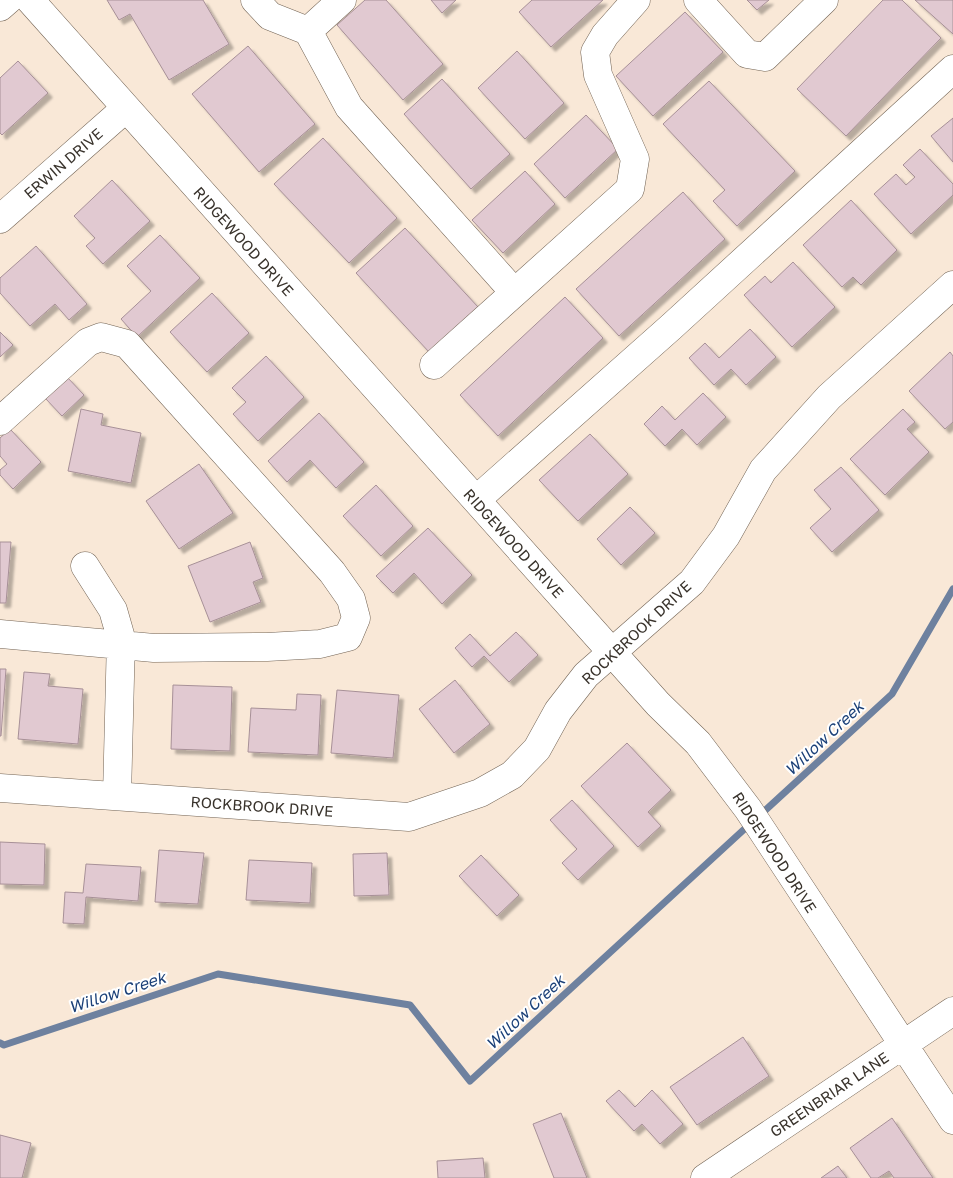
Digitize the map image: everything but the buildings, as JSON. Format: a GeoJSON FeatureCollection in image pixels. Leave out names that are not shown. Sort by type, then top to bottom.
{"type":"FeatureCollection","features":[{"type":"Feature","properties":{"kind":"street"},"geometry":{"type":"LineString","coordinates":[[0,7],[8,0]]}},
{"type":"Feature","properties":{"kind":"street","name":"RIDGEWOOD DRIVE"},"geometry":{"type":"LineString","coordinates":[[30,0],[658,704],[698,744],[748,809],[953,1120]]}},
{"type":"Feature","properties":{"kind":"street"},"geometry":{"type":"LineString","coordinates":[[255,0],[270,16],[308,31],[349,107],[514,292]]}},
{"type":"Feature","properties":{"kind":"street"},"geometry":{"type":"LineString","coordinates":[[308,31],[342,0]]}},
{"type":"Feature","properties":{"kind":"street"},"geometry":{"type":"LineString","coordinates":[[434,365],[630,189],[635,159],[598,75],[595,52],[605,35],[636,0]]}},
{"type":"Feature","properties":{"kind":"street"},"geometry":{"type":"LineString","coordinates":[[698,0],[747,54],[765,57],[824,0]]}},
{"type":"Feature","properties":{"kind":"street"},"geometry":{"type":"LineString","coordinates":[[476,500],[671,327],[953,69]]}},
{"type":"Feature","properties":{"kind":"street","name":"ERWIN DRIVE"},"geometry":{"type":"LineString","coordinates":[[0,218],[126,108]]}},
{"type":"Feature","properties":{"kind":"street","name":"ROCKBROOK DRIVE"},"geometry":{"type":"LineString","coordinates":[[0,788],[410,817],[480,794],[512,775],[537,749],[558,711],[586,675],[611,651],[692,582],[726,536],[764,470],[829,396],[953,285]]}},
{"type":"Feature","properties":{"kind":"street"},"geometry":{"type":"LineString","coordinates":[[0,420],[88,342],[101,337],[127,344],[332,572],[351,599],[356,618],[348,637],[320,644],[267,647],[154,648],[0,634]]}},
{"type":"Feature","properties":{"kind":"street"},"geometry":{"type":"LineString","coordinates":[[85,566],[113,610],[121,644],[117,796]]}},
{"type":"Feature","properties":{"kind":"street","name":"GREENBRIAR LANE"},"geometry":{"type":"LineString","coordinates":[[705,1178],[953,1011]]}},
{"type":"Feature","properties":{"kind":"waterway","name":"Willow Creek"},"geometry":{"type":"LineString","coordinates":[[759,816],[892,694],[953,589]]}},
{"type":"Feature","properties":{"kind":"waterway","name":"Willow Creek"},"geometry":{"type":"LineString","coordinates":[[0,1043],[4,1045],[218,974],[410,1005],[470,1081],[751,823]]}}]}
